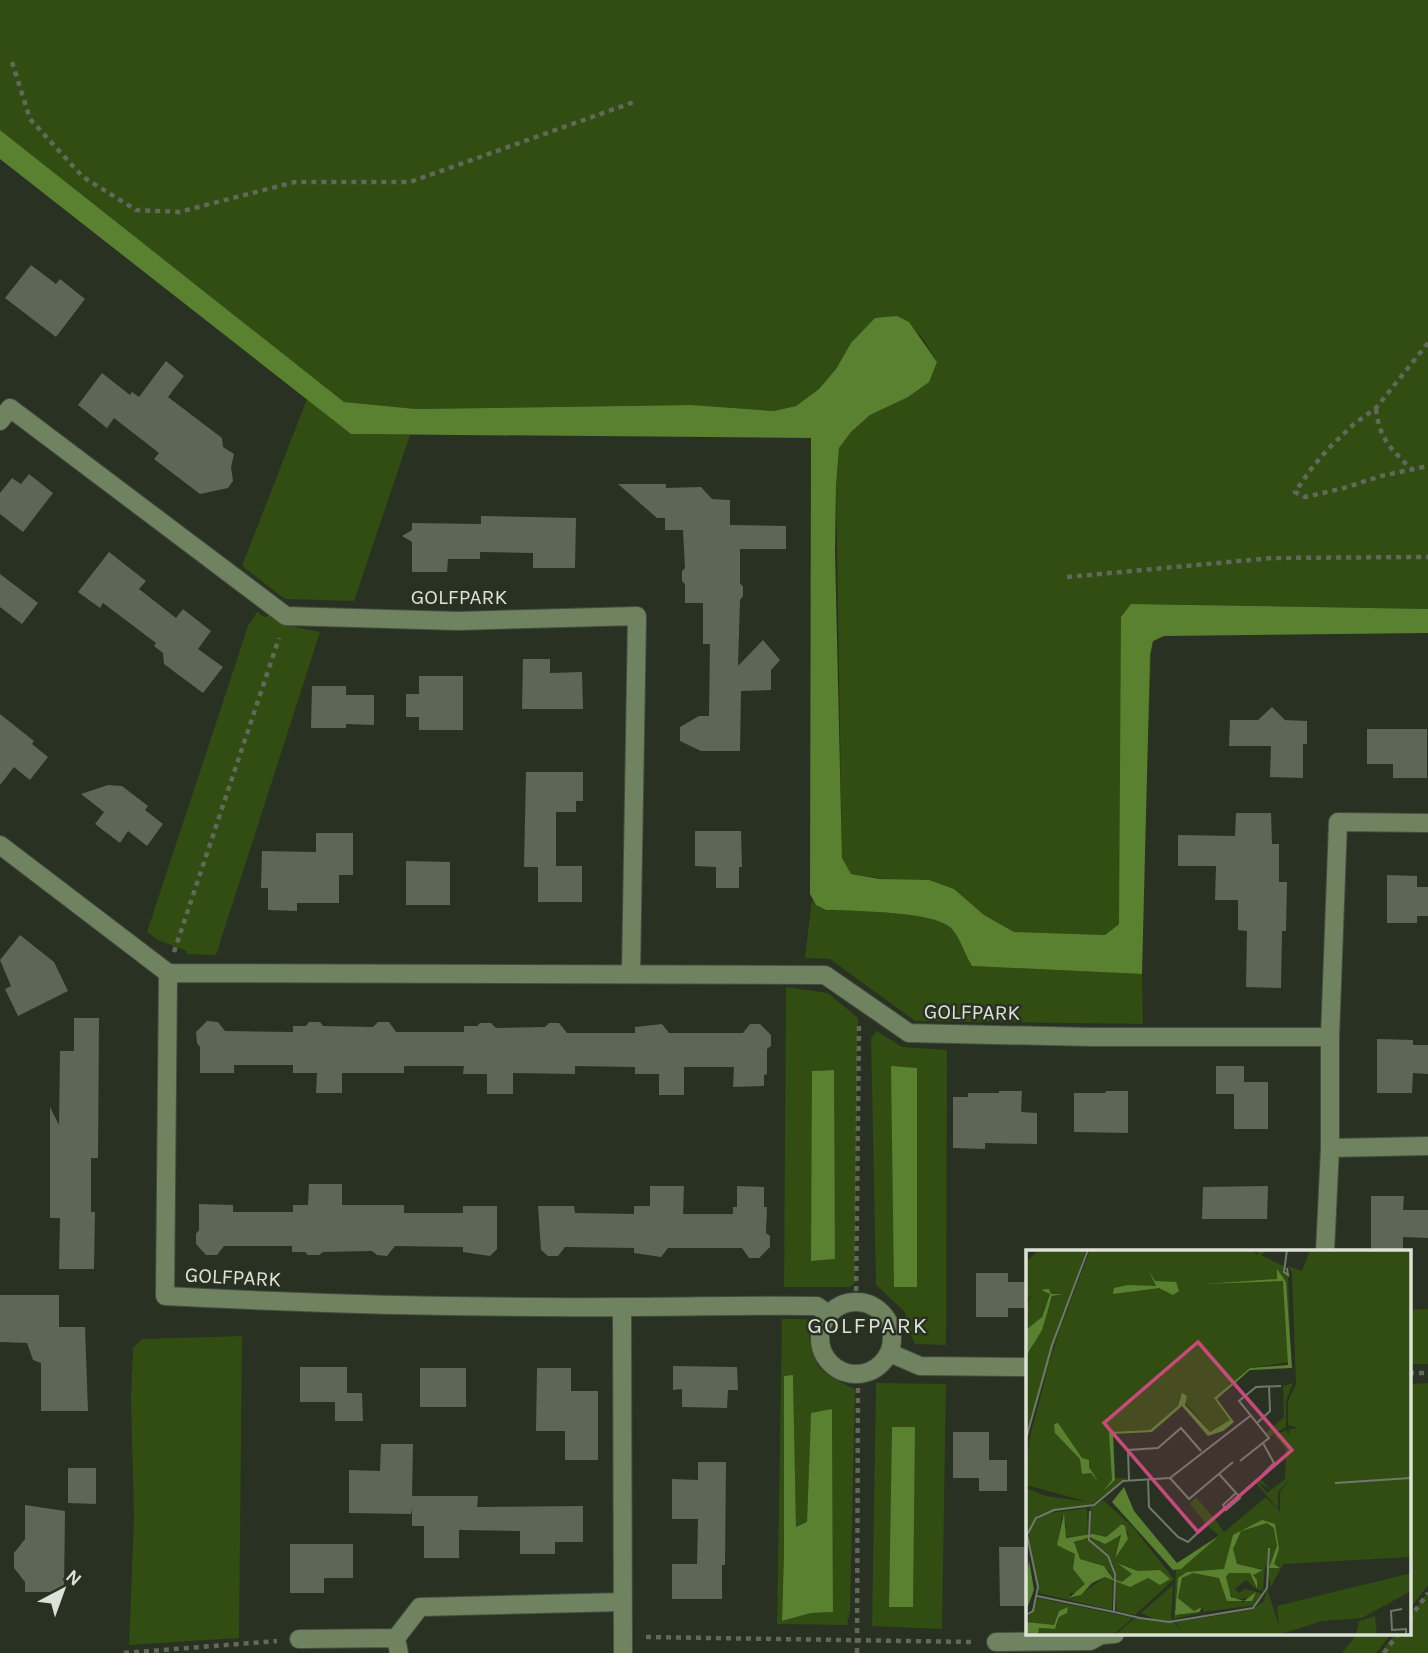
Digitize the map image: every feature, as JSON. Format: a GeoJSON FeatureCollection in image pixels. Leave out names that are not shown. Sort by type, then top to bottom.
{"type":"FeatureCollection","features":[{"type":"Feature","properties":{"kind":"street"},"geometry":{"type":"LineString","coordinates":[[0,421],[10,408],[286,616]]}},
{"type":"Feature","properties":{"kind":"street","name":"GOLFPARK"},"geometry":{"type":"LineString","coordinates":[[286,616],[458,621],[637,616],[631,973]]}},
{"type":"Feature","properties":{"kind":"street"},"geometry":{"type":"LineString","coordinates":[[1325,1250],[1338,822],[1428,823]]}},
{"type":"Feature","properties":{"kind":"street"},"geometry":{"type":"LineString","coordinates":[[0,845],[167,973]]}},
{"type":"Feature","properties":{"kind":"street","name":"GOLFPARK"},"geometry":{"type":"LineString","coordinates":[[828,1314],[817,1306],[310,1304],[165,1296],[167,973],[825,975],[909,1033],[1092,1037],[1331,1037]]}},
{"type":"Feature","properties":{"kind":"street"},"geometry":{"type":"LineString","coordinates":[[1330,1147],[1428,1146]]}},
{"type":"Feature","properties":{"kind":"street"},"geometry":{"type":"LineString","coordinates":[[856,1301],[879,1309],[891,1329],[890,1353],[882,1364],[871,1372],[858,1374],[837,1370],[823,1354],[819,1334],[828,1314],[840,1304],[856,1301]]}},
{"type":"Feature","properties":{"kind":"street"},"geometry":{"type":"LineString","coordinates":[[622,1307],[624,1645]]}},
{"type":"Feature","properties":{"kind":"street"},"geometry":{"type":"LineString","coordinates":[[890,1353],[920,1366],[1026,1367]]}},
{"type":"Feature","properties":{"kind":"street"},"geometry":{"type":"LineString","coordinates":[[299,1639],[398,1646],[420,1607],[623,1602]]}},
{"type":"Feature","properties":{"kind":"street"},"geometry":{"type":"LineString","coordinates":[[996,1642],[1090,1641],[1101,1636]]}},
{"type":"Feature","properties":{"kind":"path"},"geometry":{"type":"LineString","coordinates":[[12,62],[30,119],[83,177],[136,210],[179,212],[295,182],[410,182],[634,102]]}},
{"type":"Feature","properties":{"kind":"path"},"geometry":{"type":"LineString","coordinates":[[1428,343],[1376,408],[1331,446],[1295,492],[1305,496],[1428,466]]}},
{"type":"Feature","properties":{"kind":"path"},"geometry":{"type":"LineString","coordinates":[[1376,408],[1378,430],[1413,470]]}},
{"type":"Feature","properties":{"kind":"path"},"geometry":{"type":"LineString","coordinates":[[1067,577],[1272,558],[1428,557]]}},
{"type":"Feature","properties":{"kind":"path"},"geometry":{"type":"LineString","coordinates":[[167,973],[286,616]]}},
{"type":"Feature","properties":{"kind":"path"},"geometry":{"type":"LineString","coordinates":[[856,1301],[859,1000]]}},
{"type":"Feature","properties":{"kind":"path"},"geometry":{"type":"LineString","coordinates":[[1410,1373],[1428,1373]]}},
{"type":"Feature","properties":{"kind":"path"},"geometry":{"type":"LineString","coordinates":[[857,1653],[858,1374]]}},
{"type":"Feature","properties":{"kind":"path"},"geometry":{"type":"LineString","coordinates":[[1410,1618],[1428,1593]]}},
{"type":"Feature","properties":{"kind":"path"},"geometry":{"type":"LineString","coordinates":[[1384,1653],[1397,1636]]}},
{"type":"Feature","properties":{"kind":"path"},"geometry":{"type":"LineString","coordinates":[[124,1653],[299,1639]]}},
{"type":"Feature","properties":{"kind":"path"},"geometry":{"type":"LineString","coordinates":[[624,1645],[857,1639],[996,1642]]}},
{"type":"Feature","properties":{"kind":"shaded area"},"geometry":{"type":"Polygon","coordinates":[[[0,0],[1428,0],[1428,609],[1153,604],[1141,927],[1119,920],[1119,924],[1105,935],[1014,932],[984,915],[954,889],[851,874],[842,858],[836,485],[839,448],[851,432],[870,415],[880,410],[937,362],[923,339],[908,322],[851,343],[836,369],[819,389],[796,406],[774,411],[691,405],[416,409],[344,402],[0,130],[0,0]]]}},
{"type":"Feature","properties":{"kind":"shaded area"},"geometry":{"type":"Polygon","coordinates":[[[0,130],[344,402],[416,409],[691,405],[774,411],[796,406],[819,389],[836,369],[851,343],[875,318],[897,316],[909,322],[937,362],[929,382],[908,397],[870,415],[851,432],[839,448],[835,552],[842,858],[851,874],[880,879],[929,880],[954,889],[984,915],[1014,932],[1105,935],[1119,924],[1121,617],[1131,604],[1428,609],[1428,633],[1164,636],[1153,641],[1150,655],[1142,974],[972,966],[954,932],[942,922],[892,913],[826,910],[816,905],[810,894],[811,438],[351,434],[0,159],[0,130]]]}},
{"type":"Feature","properties":{"kind":"shaded area"},"geometry":{"type":"Polygon","coordinates":[[[307,399],[351,434],[410,435],[354,601],[285,599],[242,566],[307,399]]]}},
{"type":"Feature","properties":{"kind":"shaded area"},"geometry":{"type":"Polygon","coordinates":[[[257,612],[264,617],[272,615],[295,627],[320,632],[216,955],[187,954],[187,951],[158,940],[147,932],[248,626],[257,612]]]}},
{"type":"Feature","properties":{"kind":"shaded area"},"geometry":{"type":"Polygon","coordinates":[[[812,899],[816,905],[826,910],[892,913],[942,922],[954,932],[972,966],[1142,974],[1143,1024],[915,1021],[830,959],[805,958],[812,899]]]}},
{"type":"Feature","properties":{"kind":"shaded area"},"geometry":{"type":"Polygon","coordinates":[[[786,987],[828,993],[858,1018],[855,1283],[850,1287],[784,1287],[786,987]],[[833,1070],[812,1071],[812,1261],[835,1259],[833,1070]]]}},
{"type":"Feature","properties":{"kind":"shaded area"},"geometry":{"type":"Polygon","coordinates":[[[877,1031],[902,1047],[947,1050],[946,1345],[915,1344],[909,1332],[905,1312],[876,1285],[871,1038],[877,1031]]]}},
{"type":"Feature","properties":{"kind":"shaded area"},"geometry":{"type":"Polygon","coordinates":[[[891,1066],[917,1068],[917,1287],[894,1287],[891,1066]]]}},
{"type":"Feature","properties":{"kind":"shaded area"},"geometry":{"type":"Polygon","coordinates":[[[834,1070],[835,1259],[811,1261],[812,1071],[834,1070]]]}},
{"type":"Feature","properties":{"kind":"shaded area"},"geometry":{"type":"Polygon","coordinates":[[[1428,1309],[1428,1364],[1410,1364],[1410,1310],[1428,1309]]]}},
{"type":"Feature","properties":{"kind":"shaded area"},"geometry":{"type":"Polygon","coordinates":[[[782,1319],[807,1319],[813,1356],[817,1364],[830,1376],[855,1389],[850,1611],[847,1625],[777,1624],[782,1319]],[[784,1376],[782,1621],[811,1613],[833,1612],[832,1409],[811,1414],[807,1522],[796,1528],[793,1376],[784,1376]]]}},
{"type":"Feature","properties":{"kind":"shaded area"},"geometry":{"type":"Polygon","coordinates":[[[242,1336],[239,1638],[129,1645],[134,1517],[131,1399],[133,1348],[142,1339],[242,1336]]]}},
{"type":"Feature","properties":{"kind":"shaded area"},"geometry":{"type":"Polygon","coordinates":[[[793,1375],[796,1527],[807,1522],[811,1413],[832,1409],[833,1612],[811,1613],[782,1621],[784,1376],[793,1375]]]}},
{"type":"Feature","properties":{"kind":"shaded area"},"geometry":{"type":"Polygon","coordinates":[[[876,1383],[946,1384],[942,1629],[872,1626],[876,1383]],[[892,1427],[889,1607],[913,1606],[892,1427]]]}},
{"type":"Feature","properties":{"kind":"shaded area"},"geometry":{"type":"Polygon","coordinates":[[[1428,1383],[1428,1585],[1410,1609],[1410,1384],[1428,1383]]]}},
{"type":"Feature","properties":{"kind":"shaded area"},"geometry":{"type":"Polygon","coordinates":[[[892,1427],[915,1427],[913,1607],[889,1607],[892,1427]]]}},
{"type":"Feature","properties":{"kind":"shaded area"},"geometry":{"type":"Polygon","coordinates":[[[1428,1592],[1428,1653],[1380,1653],[1393,1636],[1410,1636],[1410,1615],[1428,1592]]]}},
{"type":"Feature","properties":{"kind":"shaded area"},"geometry":{"type":"Polygon","coordinates":[[[1355,1636],[1389,1636],[1376,1653],[1342,1653],[1355,1636]]]}},
{"type":"Feature","properties":{"kind":"building"},"geometry":{"type":"Polygon","coordinates":[[[31,265],[56,284],[60,279],[85,299],[56,337],[5,298],[31,265]]]}},
{"type":"Feature","properties":{"kind":"building"},"geometry":{"type":"Polygon","coordinates":[[[166,361],[184,376],[168,397],[222,438],[223,447],[234,454],[231,467],[233,481],[228,488],[200,494],[154,459],[159,453],[114,418],[107,428],[78,405],[102,373],[130,395],[132,392],[139,397],[166,361]]]}},
{"type":"Feature","properties":{"kind":"building"},"geometry":{"type":"Polygon","coordinates":[[[29,474],[53,493],[23,532],[0,514],[0,493],[12,478],[21,484],[29,474]]]}},
{"type":"Feature","properties":{"kind":"building"},"geometry":{"type":"Polygon","coordinates":[[[618,484],[666,484],[666,488],[701,487],[712,499],[730,500],[730,525],[786,526],[786,549],[740,549],[740,583],[743,596],[740,600],[738,666],[763,640],[780,660],[771,670],[771,690],[741,691],[740,751],[701,751],[680,741],[680,727],[699,716],[709,716],[710,644],[703,644],[703,603],[685,603],[685,584],[682,581],[682,571],[685,568],[683,530],[665,530],[665,518],[657,518],[618,484]]]}},
{"type":"Feature","properties":{"kind":"building"},"geometry":{"type":"Polygon","coordinates":[[[481,516],[576,518],[575,568],[533,568],[533,553],[480,552],[480,559],[448,559],[447,572],[412,572],[412,542],[402,536],[412,530],[412,523],[481,524],[481,516]]]}},
{"type":"Feature","properties":{"kind":"building"},"geometry":{"type":"Polygon","coordinates":[[[109,552],[146,581],[139,589],[176,618],[183,609],[211,631],[198,649],[223,667],[203,693],[164,664],[163,653],[154,646],[156,643],[103,603],[100,608],[78,592],[109,552]]]}},
{"type":"Feature","properties":{"kind":"building"},"geometry":{"type":"Polygon","coordinates":[[[0,574],[38,603],[22,624],[0,607],[0,574]]]}},
{"type":"Feature","properties":{"kind":"building"},"geometry":{"type":"Polygon","coordinates":[[[523,659],[550,659],[550,673],[582,672],[583,709],[522,709],[523,659]]]}},
{"type":"Feature","properties":{"kind":"building"},"geometry":{"type":"Polygon","coordinates":[[[419,676],[463,676],[463,730],[419,730],[419,717],[406,717],[406,694],[419,694],[419,676]]]}},
{"type":"Feature","properties":{"kind":"building"},"geometry":{"type":"Polygon","coordinates":[[[312,686],[346,686],[346,695],[374,695],[374,725],[346,724],[346,728],[311,728],[312,686]]]}},
{"type":"Feature","properties":{"kind":"building"},"geometry":{"type":"Polygon","coordinates":[[[1272,707],[1285,720],[1307,721],[1307,744],[1303,744],[1303,778],[1270,777],[1271,746],[1229,746],[1230,720],[1258,720],[1272,707]]]}},
{"type":"Feature","properties":{"kind":"building"},"geometry":{"type":"Polygon","coordinates":[[[0,714],[34,741],[32,744],[48,757],[30,780],[14,767],[0,785],[0,714]]]}},
{"type":"Feature","properties":{"kind":"building"},"geometry":{"type":"Polygon","coordinates":[[[1367,729],[1427,729],[1427,778],[1393,778],[1393,764],[1367,764],[1367,729]]]}},
{"type":"Feature","properties":{"kind":"building"},"geometry":{"type":"Polygon","coordinates":[[[526,772],[583,772],[583,801],[576,801],[576,812],[556,812],[556,866],[582,866],[582,902],[538,902],[538,867],[524,867],[526,772]]]}},
{"type":"Feature","properties":{"kind":"building"},"geometry":{"type":"Polygon","coordinates":[[[108,785],[122,786],[148,806],[145,810],[163,824],[147,846],[128,831],[120,843],[95,824],[104,812],[81,794],[108,785]]]}},
{"type":"Feature","properties":{"kind":"building"},"geometry":{"type":"Polygon","coordinates":[[[1236,813],[1271,813],[1272,844],[1279,844],[1279,882],[1287,882],[1286,931],[1282,931],[1281,988],[1246,987],[1247,931],[1238,930],[1238,900],[1215,900],[1216,866],[1178,866],[1178,835],[1235,836],[1236,813]]]}},
{"type":"Feature","properties":{"kind":"building"},"geometry":{"type":"Polygon","coordinates":[[[695,831],[741,831],[742,867],[739,867],[739,888],[716,888],[716,867],[695,866],[695,831]]]}},
{"type":"Feature","properties":{"kind":"building"},"geometry":{"type":"Polygon","coordinates":[[[316,833],[353,833],[353,875],[339,875],[339,903],[297,903],[297,911],[268,910],[268,888],[261,888],[262,851],[316,852],[316,833]]]}},
{"type":"Feature","properties":{"kind":"building"},"geometry":{"type":"Polygon","coordinates":[[[406,861],[450,862],[450,905],[406,905],[406,861]]]}},
{"type":"Feature","properties":{"kind":"building"},"geometry":{"type":"Polygon","coordinates":[[[1387,875],[1417,876],[1417,887],[1428,887],[1428,916],[1417,916],[1417,923],[1387,923],[1387,875]]]}},
{"type":"Feature","properties":{"kind":"building"},"geometry":{"type":"Polygon","coordinates":[[[20,935],[54,962],[68,991],[18,1016],[5,989],[11,986],[0,960],[20,935]]]}},
{"type":"Feature","properties":{"kind":"building"},"geometry":{"type":"Polygon","coordinates":[[[74,1018],[99,1018],[98,1158],[91,1158],[91,1212],[95,1212],[94,1269],[59,1269],[60,1218],[50,1218],[50,1107],[59,1125],[60,1051],[74,1051],[74,1018]]]}},
{"type":"Feature","properties":{"kind":"building"},"geometry":{"type":"Polygon","coordinates":[[[207,1021],[218,1022],[225,1031],[293,1032],[293,1026],[306,1026],[309,1022],[320,1022],[323,1026],[373,1027],[378,1022],[389,1022],[396,1032],[464,1032],[464,1026],[477,1026],[480,1023],[491,1023],[496,1028],[545,1027],[549,1023],[559,1023],[567,1033],[635,1033],[635,1027],[662,1024],[669,1033],[743,1033],[750,1024],[760,1024],[771,1035],[771,1046],[767,1049],[764,1086],[733,1087],[734,1067],[684,1067],[684,1095],[659,1095],[659,1074],[635,1074],[635,1067],[575,1066],[575,1074],[513,1073],[513,1094],[487,1094],[487,1074],[463,1074],[464,1066],[404,1066],[404,1073],[342,1073],[342,1093],[316,1093],[317,1073],[293,1073],[293,1065],[234,1065],[234,1073],[200,1073],[200,1047],[196,1032],[207,1021]]]}},
{"type":"Feature","properties":{"kind":"building"},"geometry":{"type":"Polygon","coordinates":[[[1377,1039],[1413,1040],[1413,1045],[1428,1045],[1428,1074],[1413,1073],[1412,1093],[1377,1093],[1377,1039]]]}},
{"type":"Feature","properties":{"kind":"building"},"geometry":{"type":"Polygon","coordinates":[[[1216,1066],[1244,1066],[1244,1082],[1268,1082],[1268,1129],[1234,1129],[1234,1094],[1216,1094],[1216,1066]]]}},
{"type":"Feature","properties":{"kind":"building"},"geometry":{"type":"Polygon","coordinates":[[[1022,1091],[1021,1112],[1037,1113],[1037,1144],[985,1143],[985,1149],[953,1148],[953,1097],[1022,1091]]]}},
{"type":"Feature","properties":{"kind":"building"},"geometry":{"type":"Polygon","coordinates":[[[1128,1091],[1128,1133],[1074,1132],[1074,1093],[1128,1091]]]}},
{"type":"Feature","properties":{"kind":"building"},"geometry":{"type":"Polygon","coordinates":[[[309,1184],[342,1184],[342,1205],[404,1205],[404,1213],[463,1213],[463,1206],[497,1206],[497,1249],[490,1256],[463,1252],[463,1247],[395,1246],[387,1256],[377,1255],[372,1251],[308,1255],[305,1252],[292,1252],[292,1246],[224,1246],[217,1255],[206,1255],[196,1244],[199,1204],[233,1205],[233,1212],[293,1212],[293,1205],[308,1205],[309,1184]]]}},
{"type":"Feature","properties":{"kind":"building"},"geometry":{"type":"Polygon","coordinates":[[[650,1186],[684,1186],[683,1214],[733,1214],[733,1207],[737,1207],[737,1186],[764,1187],[764,1207],[767,1207],[766,1233],[770,1236],[770,1247],[759,1258],[749,1258],[742,1248],[668,1248],[661,1257],[634,1253],[634,1248],[565,1247],[558,1256],[548,1256],[541,1250],[538,1206],[574,1206],[575,1213],[634,1214],[634,1206],[650,1206],[650,1186]]]}},
{"type":"Feature","properties":{"kind":"building"},"geometry":{"type":"Polygon","coordinates":[[[1268,1186],[1267,1219],[1202,1219],[1203,1187],[1268,1186]]]}},
{"type":"Feature","properties":{"kind":"building"},"geometry":{"type":"Polygon","coordinates":[[[1371,1196],[1404,1196],[1403,1210],[1428,1210],[1428,1238],[1403,1237],[1403,1250],[1371,1250],[1371,1196]]]}},
{"type":"Feature","properties":{"kind":"building"},"geometry":{"type":"Polygon","coordinates":[[[976,1273],[1008,1273],[1008,1282],[1026,1282],[1026,1308],[1008,1308],[1008,1317],[976,1317],[976,1273]]]}},
{"type":"Feature","properties":{"kind":"building"},"geometry":{"type":"Polygon","coordinates":[[[0,1295],[59,1295],[59,1327],[85,1327],[88,1411],[41,1411],[41,1363],[33,1360],[27,1343],[0,1342],[0,1295]]]}},
{"type":"Feature","properties":{"kind":"building"},"geometry":{"type":"Polygon","coordinates":[[[673,1366],[737,1367],[738,1390],[728,1390],[727,1408],[682,1407],[682,1389],[673,1390],[673,1366]]]}},
{"type":"Feature","properties":{"kind":"building"},"geometry":{"type":"Polygon","coordinates":[[[300,1367],[347,1367],[347,1393],[362,1393],[363,1421],[335,1421],[335,1402],[300,1402],[300,1367]]]}},
{"type":"Feature","properties":{"kind":"building"},"geometry":{"type":"Polygon","coordinates":[[[420,1368],[466,1368],[466,1407],[420,1407],[420,1368]]]}},
{"type":"Feature","properties":{"kind":"building"},"geometry":{"type":"Polygon","coordinates":[[[537,1368],[571,1368],[571,1391],[598,1391],[598,1460],[565,1460],[565,1431],[536,1431],[537,1368]]]}},
{"type":"Feature","properties":{"kind":"building"},"geometry":{"type":"Polygon","coordinates":[[[953,1432],[989,1432],[989,1460],[1007,1460],[1007,1491],[979,1491],[979,1478],[953,1478],[953,1432]]]}},
{"type":"Feature","properties":{"kind":"building"},"geometry":{"type":"Polygon","coordinates":[[[381,1444],[413,1444],[412,1496],[478,1496],[477,1507],[583,1506],[583,1542],[555,1542],[555,1554],[520,1554],[520,1531],[459,1530],[459,1558],[424,1558],[424,1526],[412,1526],[412,1508],[411,1514],[349,1513],[349,1470],[380,1471],[381,1444]]]}},
{"type":"Feature","properties":{"kind":"building"},"geometry":{"type":"Polygon","coordinates":[[[698,1462],[726,1462],[722,1599],[672,1599],[672,1564],[697,1564],[698,1519],[672,1519],[672,1479],[698,1480],[698,1462]]]}},
{"type":"Feature","properties":{"kind":"building"},"geometry":{"type":"Polygon","coordinates":[[[68,1468],[96,1468],[96,1504],[68,1503],[68,1468]]]}},
{"type":"Feature","properties":{"kind":"building"},"geometry":{"type":"Polygon","coordinates":[[[25,1505],[65,1511],[64,1592],[25,1592],[25,1582],[14,1568],[14,1553],[25,1539],[25,1505]]]}},
{"type":"Feature","properties":{"kind":"building"},"geometry":{"type":"Polygon","coordinates":[[[290,1544],[353,1544],[353,1578],[324,1578],[324,1593],[290,1593],[290,1544]]]}},
{"type":"Feature","properties":{"kind":"building"},"geometry":{"type":"Polygon","coordinates":[[[999,1547],[1026,1547],[1026,1606],[1000,1606],[999,1547]]]}},
{"type":"Feature","properties":{"kind":"district","name":"GOLFPARK"},"geometry":{"type":"Point","coordinates":[868,1325]}}]}
